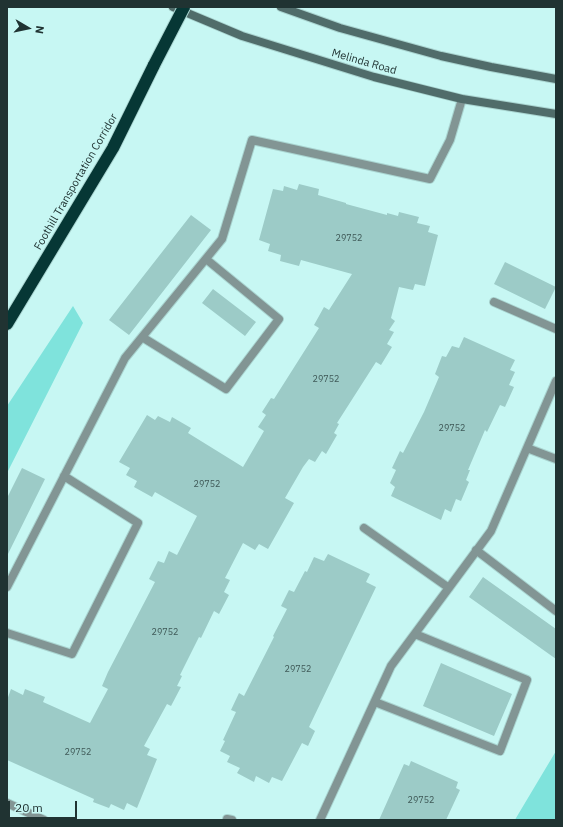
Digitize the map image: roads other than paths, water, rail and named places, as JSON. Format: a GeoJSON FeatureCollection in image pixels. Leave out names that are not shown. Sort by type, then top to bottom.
{"type":"FeatureCollection","features":[{"type":"Feature","properties":{"kind":"highway","name":"Foothill Transportation Corridor"},"geometry":{"type":"LineString","coordinates":[[7,324],[113,148],[184,7]]}},
{"type":"Feature","properties":{"kind":"main road","name":"Melinda Road"},"geometry":{"type":"LineString","coordinates":[[173,7],[242,36],[374,77],[462,99],[556,114]]}},
{"type":"Feature","properties":{"kind":"main road"},"geometry":{"type":"LineString","coordinates":[[281,7],[340,28],[441,56],[491,67],[556,78]]}},
{"type":"Feature","properties":{"kind":"lane"},"geometry":{"type":"LineString","coordinates":[[7,587],[125,358],[222,238],[252,140],[430,178],[450,140],[462,99]]}},
{"type":"Feature","properties":{"kind":"lane"},"geometry":{"type":"LineString","coordinates":[[142,337],[226,389],[278,319],[206,259]]}},
{"type":"Feature","properties":{"kind":"lane"},"geometry":{"type":"LineString","coordinates":[[494,302],[556,329]]}},
{"type":"Feature","properties":{"kind":"lane"},"geometry":{"type":"LineString","coordinates":[[320,820],[391,666],[491,530],[556,383]]}},
{"type":"Feature","properties":{"kind":"lane"},"geometry":{"type":"LineString","coordinates":[[527,448],[556,459]]}},
{"type":"Feature","properties":{"kind":"lane"},"geometry":{"type":"LineString","coordinates":[[7,633],[72,654],[138,523],[64,476]]}},
{"type":"Feature","properties":{"kind":"lane"},"geometry":{"type":"LineString","coordinates":[[364,528],[449,588]]}},
{"type":"Feature","properties":{"kind":"lane"},"geometry":{"type":"LineString","coordinates":[[476,550],[556,611]]}},
{"type":"Feature","properties":{"kind":"lane"},"geometry":{"type":"LineString","coordinates":[[375,702],[500,751],[526,680],[415,634]]}},
{"type":"Feature","properties":{"kind":"lane"},"geometry":{"type":"LineString","coordinates":[[7,803],[44,820]]}}]}
